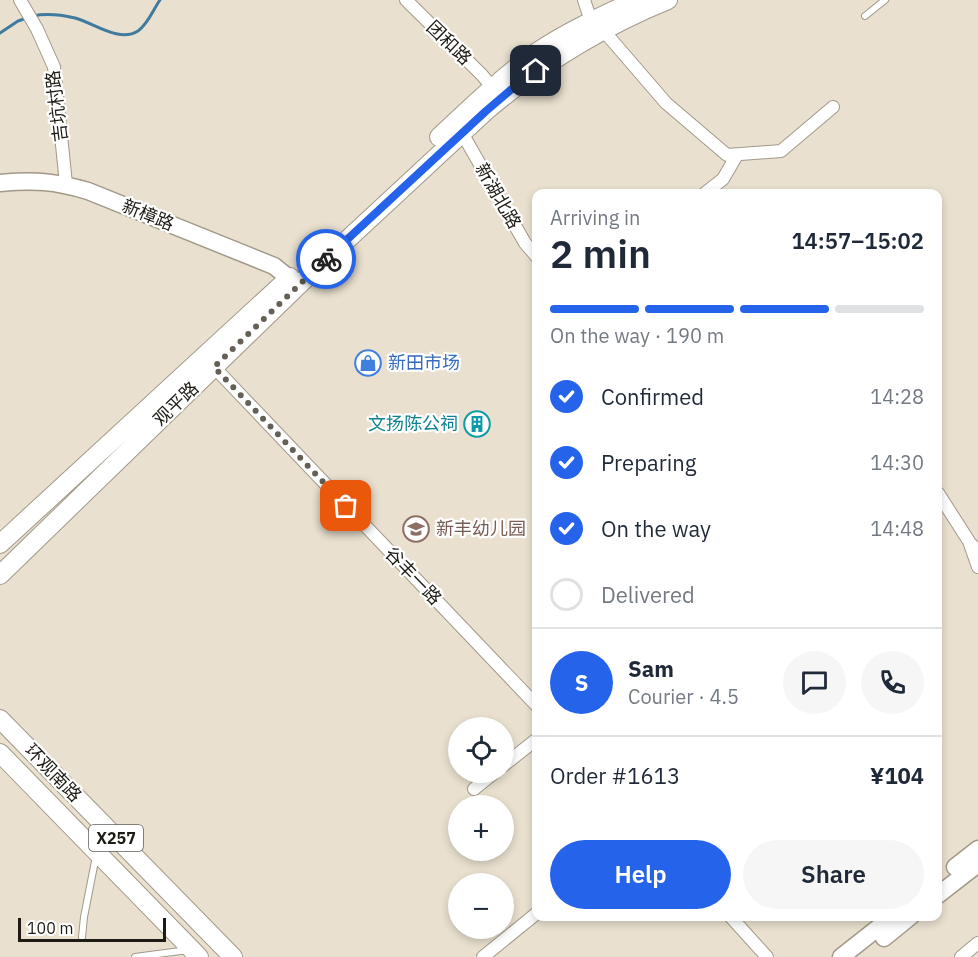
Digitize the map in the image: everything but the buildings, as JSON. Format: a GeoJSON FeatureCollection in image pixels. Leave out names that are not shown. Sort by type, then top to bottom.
{"type":"FeatureCollection","features":[{"type":"Feature","properties":{"kind":"main road","name":"观平路"},"geometry":{"type":"LineString","coordinates":[[0,575],[315,269],[462,132],[513,88],[636,0]]}},
{"type":"Feature","properties":{"kind":"main road","name":"观平路"},"geometry":{"type":"LineString","coordinates":[[0,544],[492,87],[562,36],[668,0]]}},
{"type":"Feature","properties":{"kind":"main road","name":"环观南路"},"geometry":{"type":"LineString","coordinates":[[0,719],[233,957]]}},
{"type":"Feature","properties":{"kind":"main road","name":"环观南路"},"geometry":{"type":"LineString","coordinates":[[0,753],[195,953]]}},
{"type":"Feature","properties":{"kind":"street","name":"团和路"},"geometry":{"type":"LineString","coordinates":[[406,0],[492,87]]}},
{"type":"Feature","properties":{"kind":"street"},"geometry":{"type":"LineString","coordinates":[[584,0],[597,26],[666,103],[727,155],[781,151],[833,107]]}},
{"type":"Feature","properties":{"kind":"street","name":"吉坑村路"},"geometry":{"type":"LineString","coordinates":[[22,3],[54,67],[66,184]]}},
{"type":"Feature","properties":{"kind":"street","name":"新湖北路"},"geometry":{"type":"LineString","coordinates":[[462,132],[525,243],[532,251]]}},
{"type":"Feature","properties":{"kind":"street"},"geometry":{"type":"LineString","coordinates":[[710,189],[723,179],[737,155]]}},
{"type":"Feature","properties":{"kind":"street","name":"新樟路"},"geometry":{"type":"LineString","coordinates":[[0,183],[46,181],[88,191],[274,266],[289,278]]}},
{"type":"Feature","properties":{"kind":"street","name":"谷丰一路"},"geometry":{"type":"LineString","coordinates":[[214,367],[532,701]]}},
{"type":"Feature","properties":{"kind":"street"},"geometry":{"type":"LineString","coordinates":[[942,499],[974,547],[978,567]]}},
{"type":"Feature","properties":{"kind":"street"},"geometry":{"type":"LineString","coordinates":[[514,757],[532,743]]}},
{"type":"Feature","properties":{"kind":"street"},"geometry":{"type":"LineString","coordinates":[[474,789],[481,783]]}},
{"type":"Feature","properties":{"kind":"street"},"geometry":{"type":"LineString","coordinates":[[942,878],[978,849]]}},
{"type":"Feature","properties":{"kind":"street"},"geometry":{"type":"LineString","coordinates":[[942,893],[978,864]]}},
{"type":"Feature","properties":{"kind":"street"},"geometry":{"type":"LineString","coordinates":[[483,957],[532,917]]}},
{"type":"Feature","properties":{"kind":"street"},"geometry":{"type":"LineString","coordinates":[[735,921],[767,957]]}},
{"type":"Feature","properties":{"kind":"street"},"geometry":{"type":"LineString","coordinates":[[841,957],[887,921]]}},
{"type":"Feature","properties":{"kind":"street"},"geometry":{"type":"LineString","coordinates":[[860,957],[905,921]]}},
{"type":"Feature","properties":{"kind":"street"},"geometry":{"type":"LineString","coordinates":[[961,957],[978,943]]}},
{"type":"Feature","properties":{"kind":"lane"},"geometry":{"type":"LineString","coordinates":[[865,16],[885,0]]}},
{"type":"Feature","properties":{"kind":"lane"},"geometry":{"type":"LineString","coordinates":[[82,937],[96,852]]}},
{"type":"Feature","properties":{"kind":"lane"},"geometry":{"type":"LineString","coordinates":[[135,957],[195,953]]}},
{"type":"Feature","properties":{"kind":"waterway"},"geometry":{"type":"LineString","coordinates":[[33,16],[60,15],[82,20],[106,31],[123,35],[131,34],[145,25],[160,0]]}},
{"type":"Feature","properties":{"kind":"waterway"},"geometry":{"type":"LineString","coordinates":[[0,33],[27,18]]}},
{"type":"Feature","properties":{"kind":"way so far"},"geometry":{"type":"LineString","coordinates":[[326,259],[214,367],[346,506]]}},
{"type":"Feature","properties":{"kind":"place","name":"新田市场"},"geometry":{"type":"Point","coordinates":[368,363]}},
{"type":"Feature","properties":{"kind":"place","name":"文扬陈公祠"},"geometry":{"type":"Point","coordinates":[477,424]}},
{"type":"Feature","properties":{"kind":"place","name":"新丰幼儿园"},"geometry":{"type":"Point","coordinates":[416,529]}},
{"type":"Feature","properties":{"kind":"route"},"geometry":{"type":"LineString","coordinates":[[326,259],[486,111],[536,71]]}}]}
